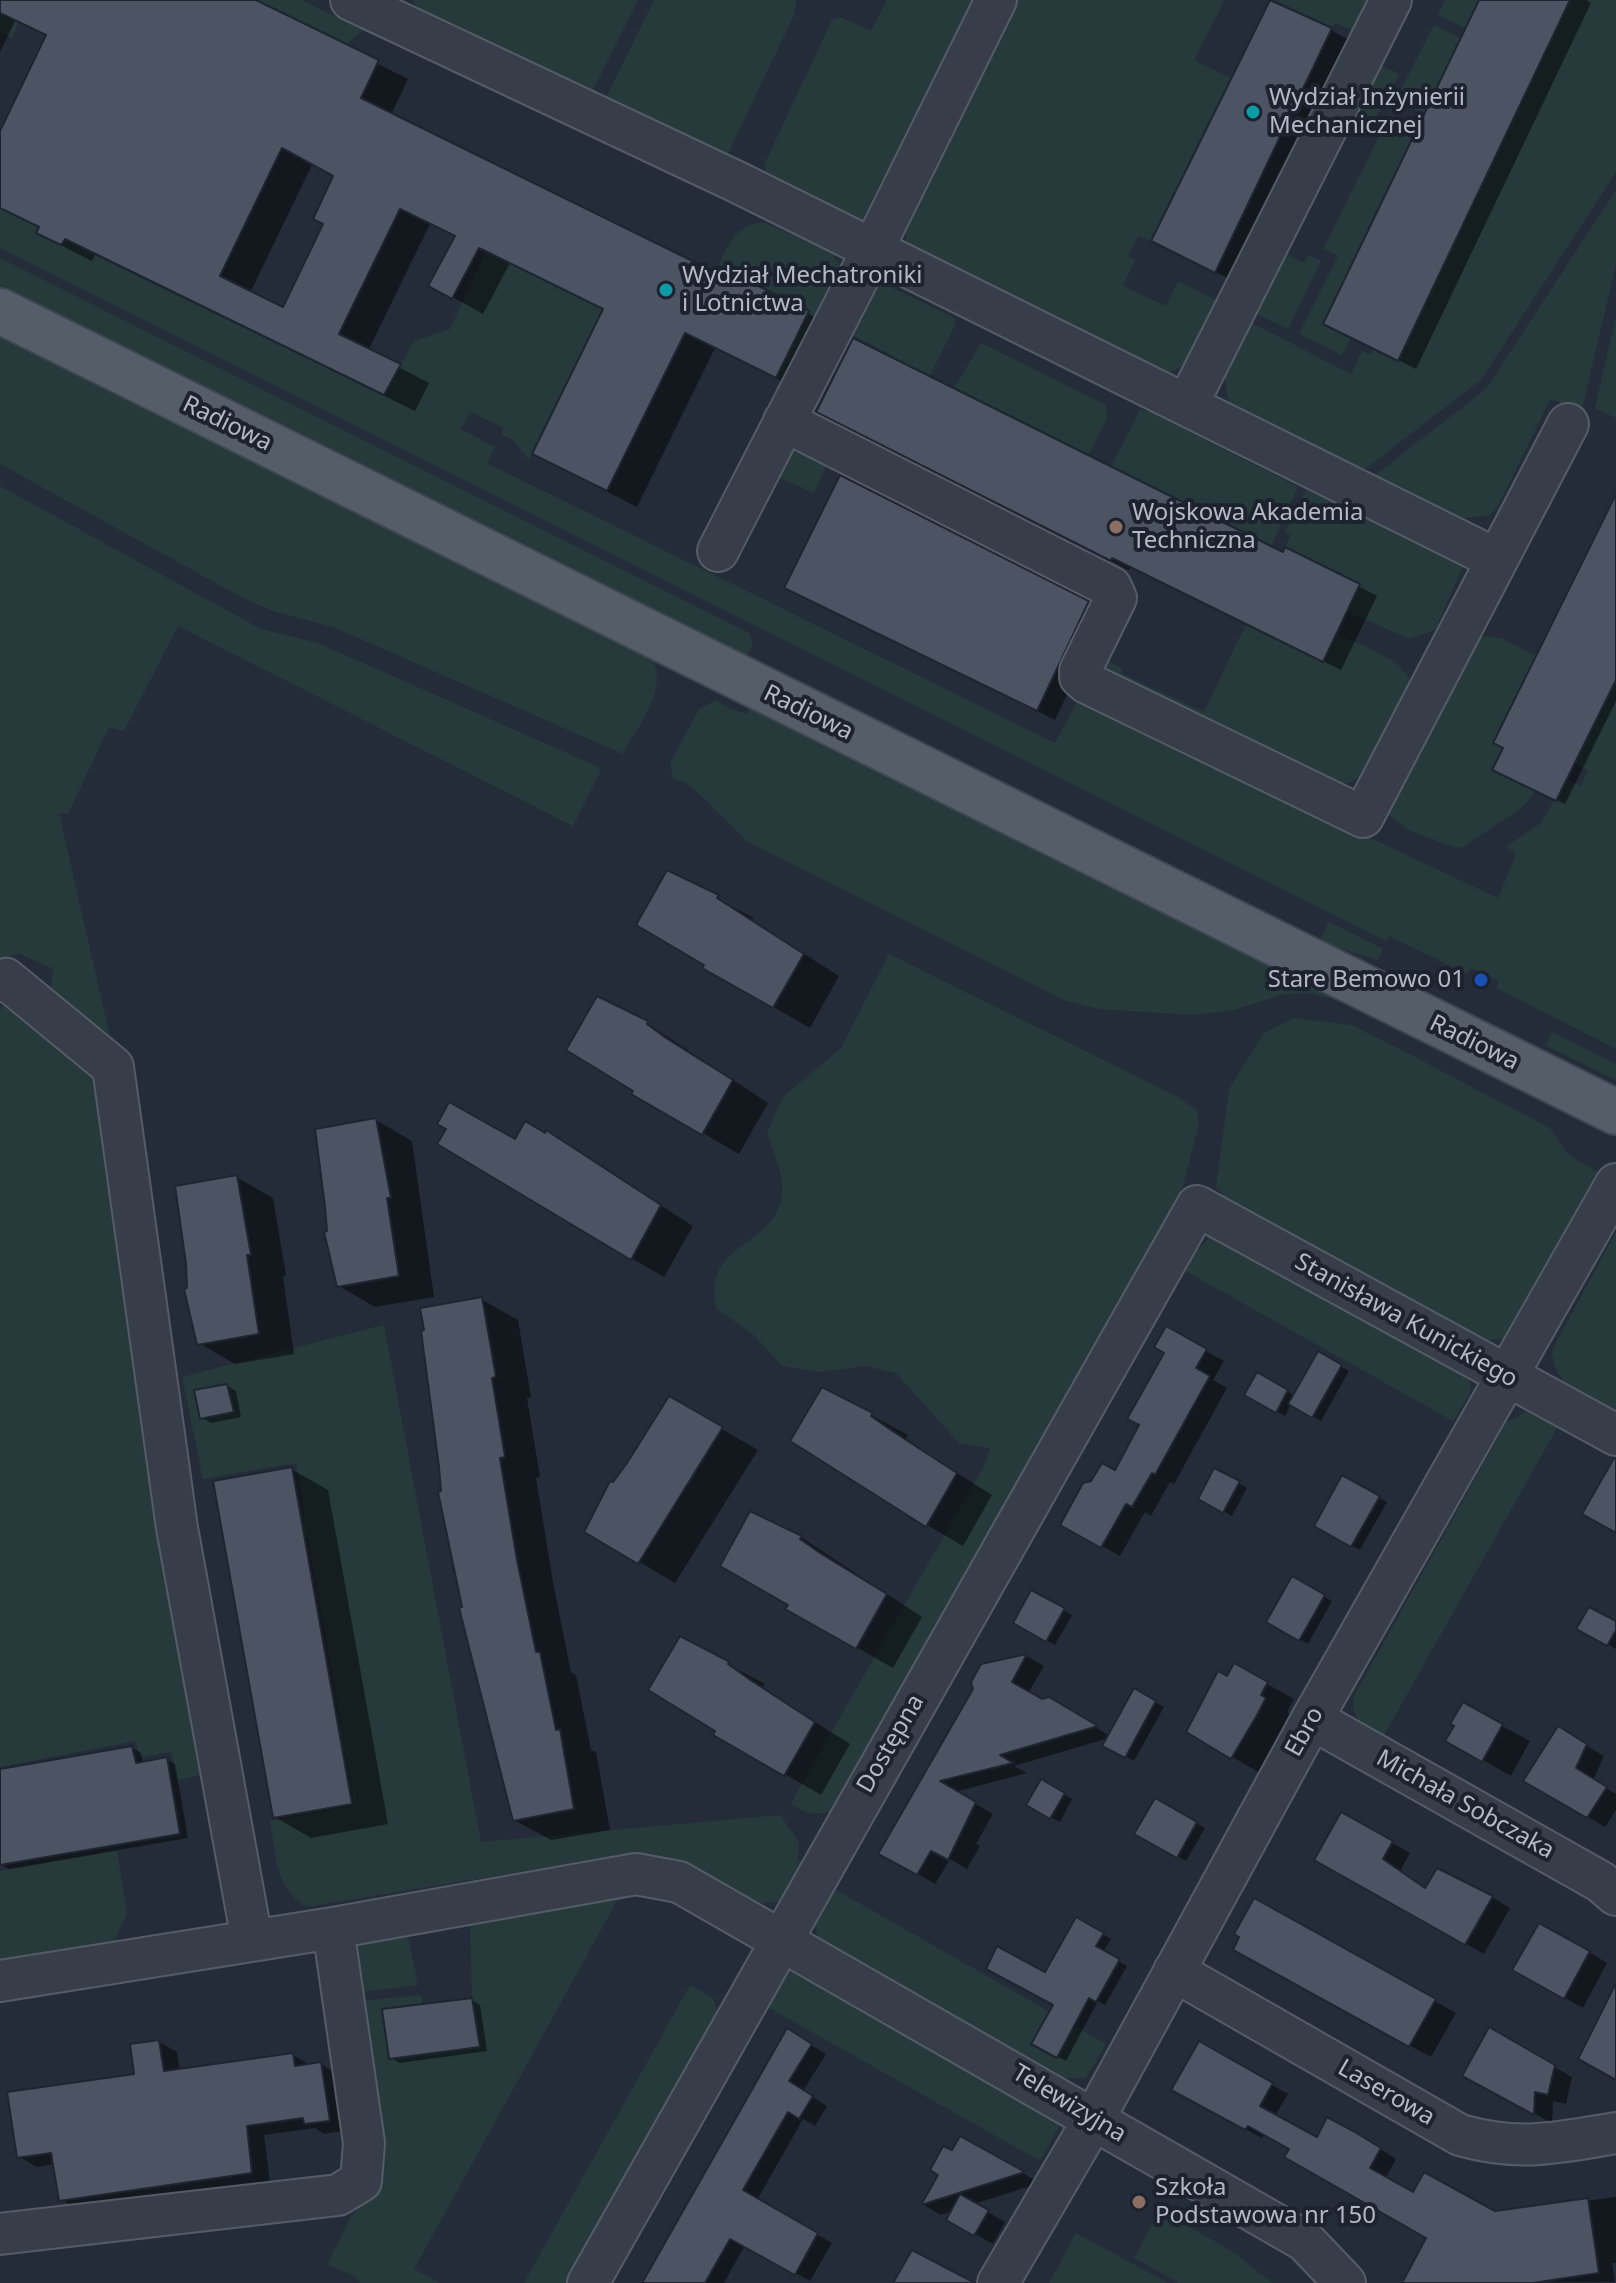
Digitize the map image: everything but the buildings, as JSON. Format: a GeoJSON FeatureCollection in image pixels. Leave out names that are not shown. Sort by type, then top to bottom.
{"type":"FeatureCollection","features":[{"type":"Feature","properties":{"kind":"main road","name":"Radiowa"},"geometry":{"type":"LineString","coordinates":[[0,311],[1616,1112]]}},
{"type":"Feature","properties":{"kind":"street"},"geometry":{"type":"LineString","coordinates":[[718,551],[996,0]]}},
{"type":"Feature","properties":{"kind":"street"},"geometry":{"type":"LineString","coordinates":[[1187,405],[1391,0]]}},
{"type":"Feature","properties":{"kind":"street"},"geometry":{"type":"LineString","coordinates":[[369,4],[873,249],[1496,559]]}},
{"type":"Feature","properties":{"kind":"street"},"geometry":{"type":"LineString","coordinates":[[784,421],[1111,587],[1116,598],[1080,671],[1080,677],[1363,817],[1568,424]]}},
{"type":"Feature","properties":{"kind":"street"},"geometry":{"type":"LineString","coordinates":[[0,981],[6,979],[113,1067],[177,1528],[252,1940]]}},
{"type":"Feature","properties":{"kind":"street","name":"Ebro"},"geometry":{"type":"LineString","coordinates":[[998,2283],[1095,2117],[1312,1719],[1616,1184]]}},
{"type":"Feature","properties":{"kind":"street","name":"Stanisława Kunickiego"},"geometry":{"type":"LineString","coordinates":[[1197,1206],[1616,1435]]}},
{"type":"Feature","properties":{"kind":"street","name":"Dostępna"},"geometry":{"type":"LineString","coordinates":[[588,2283],[1197,1206]]}},
{"type":"Feature","properties":{"kind":"street","name":"Michała Sobczaka"},"geometry":{"type":"LineString","coordinates":[[1312,1719],[1601,1882],[1616,1895]]}},
{"type":"Feature","properties":{"kind":"street","name":"Telewizyjna"},"geometry":{"type":"LineString","coordinates":[[0,1981],[333,1928],[636,1874],[679,1882],[1095,2117],[1305,2241],[1345,2283]]}},
{"type":"Feature","properties":{"kind":"street"},"geometry":{"type":"LineString","coordinates":[[0,2234],[338,2195],[361,2181],[364,2143],[333,1928]]}},
{"type":"Feature","properties":{"kind":"street","name":"Laserowa"},"geometry":{"type":"LineString","coordinates":[[1174,1971],[1460,2135],[1497,2145],[1532,2147],[1616,2133]]}},
{"type":"Feature","properties":{"kind":"shaded area"},"geometry":{"type":"Polygon","coordinates":[[[29,0],[12,38],[0,32],[0,13],[29,0]]]}},
{"type":"Feature","properties":{"kind":"shaded area"},"geometry":{"type":"Polygon","coordinates":[[[256,0],[302,0],[363,30],[347,44],[256,0]]]}},
{"type":"Feature","properties":{"kind":"shaded area"},"geometry":{"type":"Polygon","coordinates":[[[413,0],[638,0],[588,100],[421,13],[413,0]]]}},
{"type":"Feature","properties":{"kind":"shaded area"},"geometry":{"type":"Polygon","coordinates":[[[654,0],[797,0],[794,15],[723,164],[602,106],[654,0]]]}},
{"type":"Feature","properties":{"kind":"shaded area"},"geometry":{"type":"Polygon","coordinates":[[[887,0],[975,0],[859,226],[768,177],[764,165],[832,20],[840,17],[871,31],[887,0]]]}},
{"type":"Feature","properties":{"kind":"shaded area"},"geometry":{"type":"Polygon","coordinates":[[[1007,0],[1225,0],[1194,60],[1232,79],[1151,241],[1138,236],[1128,256],[1135,260],[1123,286],[1166,306],[1178,281],[1217,303],[1199,346],[1176,370],[1164,374],[909,248],[903,224],[1007,0]]]}},
{"type":"Feature","properties":{"kind":"shaded area"},"geometry":{"type":"Polygon","coordinates":[[[1275,0],[1371,0],[1355,32],[1335,22],[1332,28],[1275,0]]]}},
{"type":"Feature","properties":{"kind":"shaded area"},"geometry":{"type":"Polygon","coordinates":[[[1445,0],[1479,0],[1465,28],[1438,15],[1445,0]]]}},
{"type":"Feature","properties":{"kind":"shaded area"},"geometry":{"type":"Polygon","coordinates":[[[1570,0],[1616,0],[1616,172],[1481,380],[1365,469],[1230,407],[1223,369],[1244,319],[1351,374],[1362,351],[1370,355],[1570,0]]]}},
{"type":"Feature","properties":{"kind":"shaded area"},"geometry":{"type":"Polygon","coordinates":[[[1434,25],[1460,38],[1424,114],[1396,99],[1434,25]]]}},
{"type":"Feature","properties":{"kind":"shaded area"},"geometry":{"type":"Polygon","coordinates":[[[1373,62],[1399,74],[1389,96],[1361,83],[1373,62]]]}},
{"type":"Feature","properties":{"kind":"shaded area"},"geometry":{"type":"Polygon","coordinates":[[[1354,96],[1381,108],[1371,128],[1346,115],[1354,96]]]}},
{"type":"Feature","properties":{"kind":"shaded area"},"geometry":{"type":"Polygon","coordinates":[[[1390,114],[1417,127],[1323,324],[1351,338],[1342,355],[1299,334],[1338,256],[1323,249],[1390,114]]]}},
{"type":"Feature","properties":{"kind":"shaded area"},"geometry":{"type":"Polygon","coordinates":[[[1616,190],[1616,264],[1581,414],[1551,398],[1499,504],[1490,515],[1457,519],[1375,475],[1486,389],[1616,190]]]}},
{"type":"Feature","properties":{"kind":"shaded area"},"geometry":{"type":"Polygon","coordinates":[[[0,208],[39,227],[36,233],[61,245],[65,239],[384,395],[414,341],[450,329],[486,251],[603,309],[529,460],[513,440],[501,434],[504,428],[470,412],[461,429],[495,447],[487,463],[1055,743],[1078,700],[1498,898],[1516,855],[1507,846],[1541,823],[1567,779],[1581,786],[1588,770],[1575,764],[1616,680],[1616,1049],[1496,988],[1499,981],[1471,968],[1467,974],[1389,936],[1386,941],[0,248],[0,208]]]}},
{"type":"Feature","properties":{"kind":"shaded area"},"geometry":{"type":"Polygon","coordinates":[[[756,223],[766,223],[832,253],[843,270],[789,384],[776,378],[809,311],[718,266],[737,234],[756,223]]]}},
{"type":"Feature","properties":{"kind":"shaded area"},"geometry":{"type":"Polygon","coordinates":[[[1278,250],[1304,263],[1309,255],[1321,261],[1288,329],[1249,310],[1278,250]]]}},
{"type":"Feature","properties":{"kind":"shaded area"},"geometry":{"type":"Polygon","coordinates":[[[0,258],[749,633],[753,643],[743,663],[0,294],[0,258]]]}},
{"type":"Feature","properties":{"kind":"shaded area"},"geometry":{"type":"Polygon","coordinates":[[[882,283],[955,318],[956,323],[930,376],[843,330],[872,287],[882,283]]]}},
{"type":"Feature","properties":{"kind":"shaded area"},"geometry":{"type":"Polygon","coordinates":[[[1616,316],[1616,418],[1595,408],[1616,316]]]}},
{"type":"Feature","properties":{"kind":"shaded area"},"geometry":{"type":"Polygon","coordinates":[[[0,335],[650,655],[656,667],[655,693],[623,754],[333,627],[273,611],[243,598],[0,464],[0,335]]]}},
{"type":"Feature","properties":{"kind":"shaded area"},"geometry":{"type":"Polygon","coordinates":[[[981,343],[1106,405],[1107,419],[1088,456],[953,390],[981,343]]]}},
{"type":"Feature","properties":{"kind":"shaded area"},"geometry":{"type":"Polygon","coordinates":[[[1140,410],[1151,412],[1298,487],[1271,546],[1111,467],[1140,410]]]}},
{"type":"Feature","properties":{"kind":"shaded area"},"geometry":{"type":"Polygon","coordinates":[[[788,440],[831,455],[814,493],[771,474],[788,440]]]}},
{"type":"Feature","properties":{"kind":"shaded area"},"geometry":{"type":"Polygon","coordinates":[[[0,486],[261,629],[318,643],[594,765],[601,770],[573,826],[178,626],[124,731],[109,727],[68,814],[59,813],[113,1050],[50,992],[53,969],[18,953],[0,960],[0,486]]]}},
{"type":"Feature","properties":{"kind":"shaded area"},"geometry":{"type":"Polygon","coordinates":[[[1306,490],[1458,557],[1464,564],[1435,630],[1409,639],[1347,611],[1360,584],[1285,547],[1291,535],[1285,532],[1306,490]]]}},
{"type":"Feature","properties":{"kind":"shaded area"},"geometry":{"type":"Polygon","coordinates":[[[1246,624],[1313,630],[1344,638],[1380,654],[1408,676],[1411,684],[1365,772],[1352,782],[1340,784],[1105,676],[1099,657],[1123,669],[1121,673],[1204,712],[1246,624]]]}},
{"type":"Feature","properties":{"kind":"shaded area"},"geometry":{"type":"Polygon","coordinates":[[[1478,637],[1503,639],[1536,656],[1493,742],[1503,748],[1492,770],[1535,791],[1524,806],[1463,847],[1455,848],[1409,830],[1390,816],[1388,803],[1478,637]]]}},
{"type":"Feature","properties":{"kind":"shaded area"},"geometry":{"type":"Polygon","coordinates":[[[717,700],[730,709],[747,714],[751,704],[1337,993],[1333,999],[1307,993],[1284,994],[1234,1010],[1192,1015],[1099,1009],[1066,1001],[748,842],[691,786],[673,778],[670,763],[699,709],[717,700]]]}},
{"type":"Feature","properties":{"kind":"shaded area"},"geometry":{"type":"Polygon","coordinates":[[[1329,922],[1383,949],[1378,960],[1319,942],[1329,922]]]}},
{"type":"Feature","properties":{"kind":"shaded area"},"geometry":{"type":"Polygon","coordinates":[[[889,954],[1178,1097],[1197,1111],[1199,1124],[1177,1209],[840,1810],[814,1813],[802,1811],[791,1803],[984,1466],[990,1448],[959,1443],[896,1373],[864,1366],[821,1372],[782,1366],[755,1336],[716,1308],[715,1284],[717,1274],[727,1259],[760,1232],[777,1212],[782,1198],[782,1181],[767,1133],[783,1097],[841,1048],[889,954]]]}},
{"type":"Feature","properties":{"kind":"shaded area"},"geometry":{"type":"Polygon","coordinates":[[[8,1005],[99,1062],[213,1772],[177,1780],[171,1752],[140,1757],[136,1741],[0,1767],[0,1007],[8,1005]]]}},
{"type":"Feature","properties":{"kind":"shaded area"},"geometry":{"type":"Polygon","coordinates":[[[1293,1018],[1352,1025],[1411,1055],[1550,1128],[1566,1152],[1603,1176],[1516,1336],[1484,1341],[1242,1215],[1216,1187],[1229,1089],[1263,1034],[1293,1018]]]}},
{"type":"Feature","properties":{"kind":"shaded area"},"geometry":{"type":"Polygon","coordinates":[[[1552,1032],[1616,1064],[1616,1080],[1546,1046],[1552,1032]]]}},
{"type":"Feature","properties":{"kind":"shaded area"},"geometry":{"type":"Polygon","coordinates":[[[1616,1232],[1616,1415],[1565,1382],[1558,1373],[1552,1350],[1616,1232]]]}},
{"type":"Feature","properties":{"kind":"shaded area"},"geometry":{"type":"Polygon","coordinates":[[[1225,1233],[1468,1367],[1471,1391],[1453,1421],[1180,1268],[1209,1238],[1225,1233]]]}},
{"type":"Feature","properties":{"kind":"shaded area"},"geometry":{"type":"Polygon","coordinates":[[[384,1325],[481,1842],[780,1815],[799,1842],[798,1860],[807,1868],[794,1890],[778,1902],[757,1903],[666,1859],[623,1855],[306,1907],[288,1890],[276,1858],[270,1821],[354,1806],[345,1750],[324,1753],[319,1729],[341,1724],[308,1539],[287,1542],[284,1521],[305,1516],[296,1463],[203,1479],[182,1377],[384,1325]]]}},
{"type":"Feature","properties":{"kind":"shaded area"},"geometry":{"type":"Polygon","coordinates":[[[1529,1410],[1561,1421],[1383,1737],[1357,1718],[1353,1698],[1506,1423],[1529,1410]]]}},
{"type":"Feature","properties":{"kind":"shaded area"},"geometry":{"type":"Polygon","coordinates":[[[117,1851],[127,1913],[114,1942],[0,1960],[0,1871],[117,1851]]]}},
{"type":"Feature","properties":{"kind":"shaded area"},"geometry":{"type":"Polygon","coordinates":[[[831,1887],[1106,2044],[1086,2078],[1057,2078],[819,1939],[812,1918],[831,1887]]]}},
{"type":"Feature","properties":{"kind":"shaded area"},"geometry":{"type":"Polygon","coordinates":[[[586,1899],[618,1899],[414,2269],[440,2283],[361,2283],[355,2276],[327,2265],[350,2218],[377,2186],[354,2002],[421,1995],[423,2004],[390,2059],[479,2047],[472,1998],[470,1919],[586,1899]]]}},
{"type":"Feature","properties":{"kind":"shaded area"},"geometry":{"type":"Polygon","coordinates":[[[403,1931],[409,1941],[418,1985],[353,1993],[352,1944],[403,1931]]]}},
{"type":"Feature","properties":{"kind":"shaded area"},"geometry":{"type":"Polygon","coordinates":[[[800,1970],[1061,2123],[1040,2161],[764,2005],[782,1974],[800,1970]]]}},
{"type":"Feature","properties":{"kind":"shaded area"},"geometry":{"type":"Polygon","coordinates":[[[690,1985],[713,1998],[720,2020],[573,2283],[524,2283],[690,1985]]]}},
{"type":"Feature","properties":{"kind":"shaded area"},"geometry":{"type":"Polygon","coordinates":[[[1160,2210],[1230,2250],[1273,2283],[1179,2283],[1134,2258],[1160,2210]]]}},
{"type":"Feature","properties":{"kind":"shaded area"},"geometry":{"type":"Polygon","coordinates":[[[1076,2233],[1168,2283],[1049,2283],[1076,2233]]]}},
{"type":"Feature","properties":{"kind":"place","name":"Wydział Inżynierii Mechanicznej"},"geometry":{"type":"Point","coordinates":[1253,112]}},
{"type":"Feature","properties":{"kind":"place","name":"Wydział Mechatroniki i Lotnictwa"},"geometry":{"type":"Point","coordinates":[666,290]}},
{"type":"Feature","properties":{"kind":"place","name":"Wojskowa Akademia Techniczna"},"geometry":{"type":"Point","coordinates":[1116,527]}},
{"type":"Feature","properties":{"kind":"place","name":"Stare Bemowo 01"},"geometry":{"type":"Point","coordinates":[1481,980]}},
{"type":"Feature","properties":{"kind":"place","name":"Szkoła Podstawowa nr 150"},"geometry":{"type":"Point","coordinates":[1139,2202]}}]}
